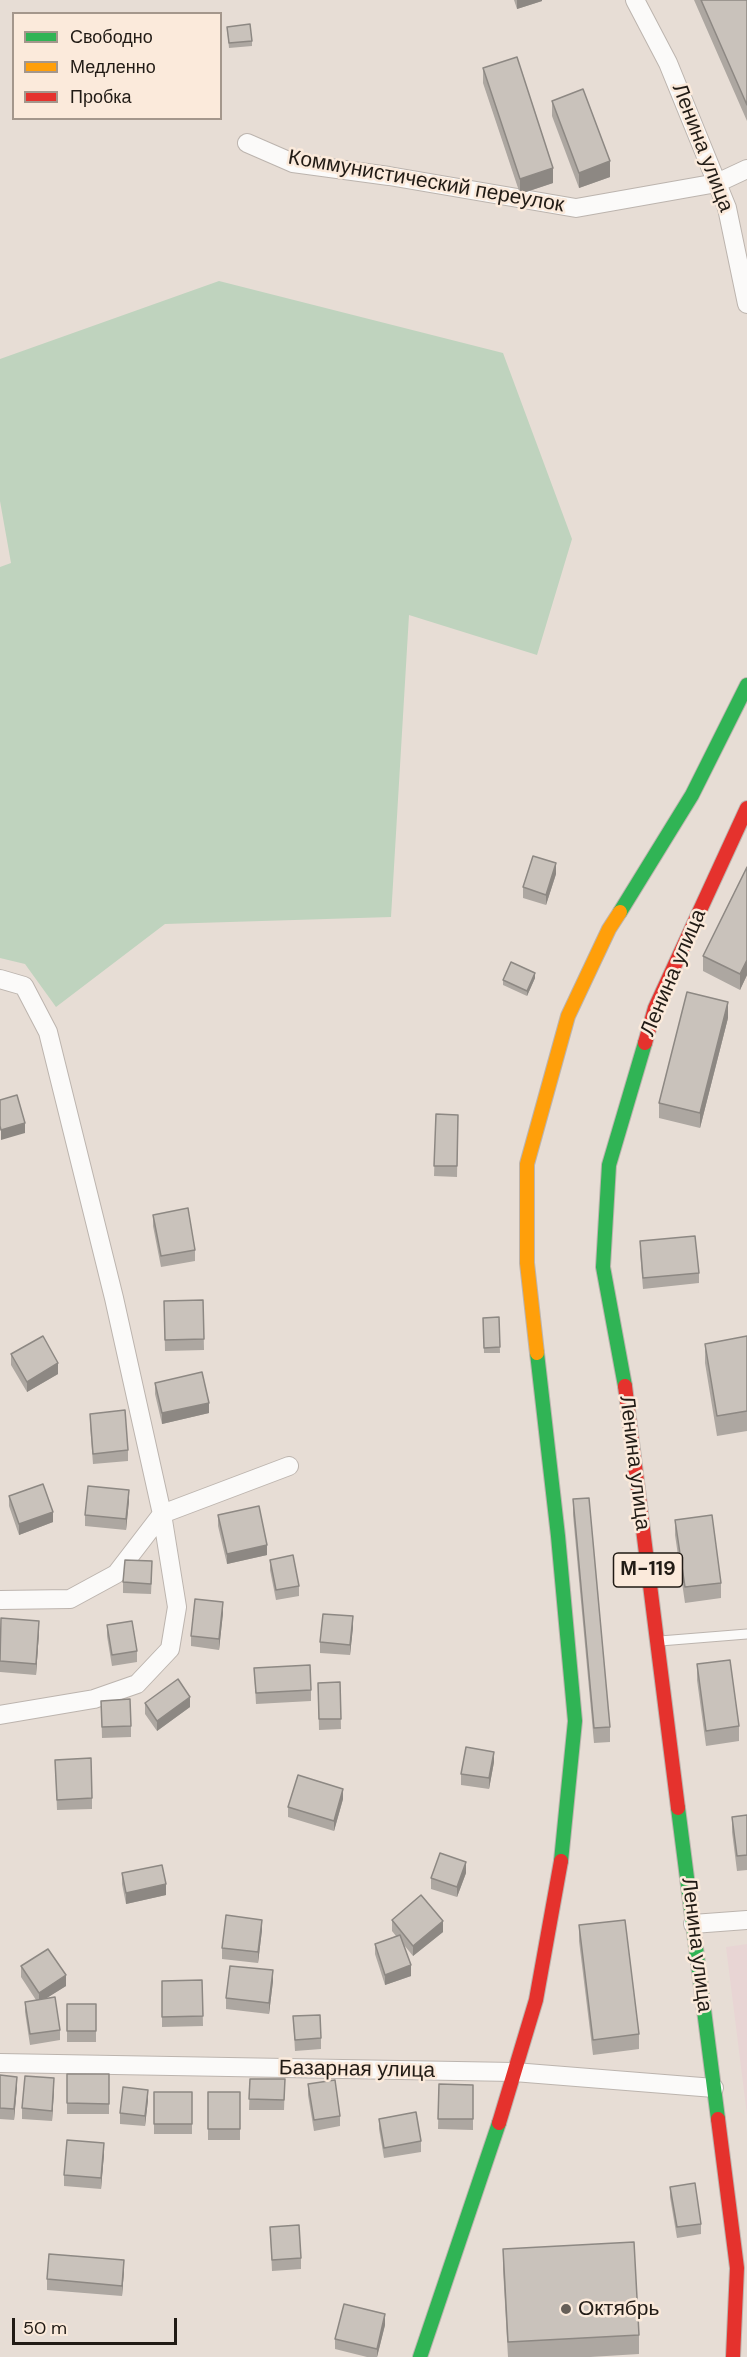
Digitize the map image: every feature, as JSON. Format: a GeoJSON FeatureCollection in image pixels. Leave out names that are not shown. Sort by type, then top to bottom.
{"type":"FeatureCollection","features":[{"type":"Feature","properties":{"kind":"street","name":"Ленина улица"},"geometry":{"type":"LineString","coordinates":[[635,0],[668,63],[728,208],[747,304]]}},
{"type":"Feature","properties":{"kind":"street","name":"Коммунистический переулок"},"geometry":{"type":"LineString","coordinates":[[247,144],[292,163],[389,176],[576,208],[717,183],[747,169]]}},
{"type":"Feature","properties":{"kind":"street"},"geometry":{"type":"LineString","coordinates":[[420,2357],[482,2177],[536,2000],[559,1881],[575,1721],[558,1536],[527,1263],[527,1164],[568,1016],[609,929],[692,795],[747,685]]}},
{"type":"Feature","properties":{"kind":"street","name":"Ленина улица"},"geometry":{"type":"LineString","coordinates":[[733,2357],[737,2268],[624,1381],[603,1267],[609,1165],[655,1008],[747,808]]}},
{"type":"Feature","properties":{"kind":"street"},"geometry":{"type":"LineString","coordinates":[[0,979],[24,986],[48,1032],[114,1298],[162,1514],[177,1607],[170,1649],[137,1684],[94,1699],[0,1715]]}},
{"type":"Feature","properties":{"kind":"street"},"geometry":{"type":"LineString","coordinates":[[0,1600],[70,1599],[116,1574],[162,1514],[289,1466]]}},
{"type":"Feature","properties":{"kind":"street"},"geometry":{"type":"LineString","coordinates":[[693,1924],[747,1920]]}},
{"type":"Feature","properties":{"kind":"street","name":"Базарная улица"},"geometry":{"type":"LineString","coordinates":[[0,2063],[514,2072],[714,2088]]}},
{"type":"Feature","properties":{"kind":"lane"},"geometry":{"type":"LineString","coordinates":[[657,1641],[747,1634]]}},
{"type":"Feature","properties":{"kind":"shaded area"},"geometry":{"type":"Polygon","coordinates":[[[747,1944],[747,2115],[726,1947],[747,1944]]]}},
{"type":"Feature","properties":{"kind":"green space"},"geometry":{"type":"Polygon","coordinates":[[[219,281],[503,353],[572,539],[537,655],[409,615],[391,917],[165,924],[56,1007],[25,964],[0,958],[0,567],[11,563],[0,501],[0,359],[219,281]]]}},
{"type":"Feature","properties":{"kind":"building"},"geometry":{"type":"Polygon","coordinates":[[[701,0],[747,0],[747,105],[701,0]]]}},
{"type":"Feature","properties":{"kind":"building"},"geometry":{"type":"Polygon","coordinates":[[[250,24],[252,41],[229,43],[227,27],[250,24]]]}},
{"type":"Feature","properties":{"kind":"building"},"geometry":{"type":"Polygon","coordinates":[[[517,57],[553,168],[520,179],[483,68],[517,57]]]}},
{"type":"Feature","properties":{"kind":"building"},"geometry":{"type":"Polygon","coordinates":[[[583,89],[610,161],[579,173],[552,101],[583,89]]]}},
{"type":"Feature","properties":{"kind":"building"},"geometry":{"type":"Polygon","coordinates":[[[533,856],[556,863],[546,895],[523,887],[533,856]]]}},
{"type":"Feature","properties":{"kind":"building"},"geometry":{"type":"Polygon","coordinates":[[[747,867],[747,960],[740,974],[703,956],[747,867]]]}},
{"type":"Feature","properties":{"kind":"building"},"geometry":{"type":"Polygon","coordinates":[[[511,962],[535,973],[527,991],[503,980],[511,962]]]}},
{"type":"Feature","properties":{"kind":"building"},"geometry":{"type":"Polygon","coordinates":[[[687,992],[728,1002],[700,1113],[659,1103],[687,992]]]}},
{"type":"Feature","properties":{"kind":"building"},"geometry":{"type":"Polygon","coordinates":[[[17,1095],[25,1123],[1,1130],[0,1100],[17,1095]]]}},
{"type":"Feature","properties":{"kind":"building"},"geometry":{"type":"Polygon","coordinates":[[[436,1114],[458,1115],[457,1166],[434,1166],[436,1114]]]}},
{"type":"Feature","properties":{"kind":"building"},"geometry":{"type":"Polygon","coordinates":[[[188,1208],[195,1250],[161,1256],[153,1215],[188,1208]]]}},
{"type":"Feature","properties":{"kind":"building"},"geometry":{"type":"Polygon","coordinates":[[[695,1236],[699,1273],[643,1278],[640,1241],[695,1236]]]}},
{"type":"Feature","properties":{"kind":"building"},"geometry":{"type":"Polygon","coordinates":[[[203,1300],[204,1339],[165,1340],[164,1301],[203,1300]]]}},
{"type":"Feature","properties":{"kind":"building"},"geometry":{"type":"Polygon","coordinates":[[[499,1317],[500,1347],[484,1348],[483,1318],[499,1317]]]}},
{"type":"Feature","properties":{"kind":"building"},"geometry":{"type":"Polygon","coordinates":[[[43,1336],[58,1363],[27,1382],[11,1354],[43,1336]]]}},
{"type":"Feature","properties":{"kind":"building"},"geometry":{"type":"Polygon","coordinates":[[[747,1336],[747,1411],[717,1416],[705,1344],[747,1336]]]}},
{"type":"Feature","properties":{"kind":"building"},"geometry":{"type":"Polygon","coordinates":[[[202,1372],[209,1403],[162,1413],[155,1383],[202,1372]]]}},
{"type":"Feature","properties":{"kind":"building"},"geometry":{"type":"Polygon","coordinates":[[[125,1410],[128,1450],[93,1454],[90,1414],[125,1410]]]}},
{"type":"Feature","properties":{"kind":"building"},"geometry":{"type":"Polygon","coordinates":[[[43,1484],[53,1512],[19,1524],[9,1496],[43,1484]]]}},
{"type":"Feature","properties":{"kind":"building"},"geometry":{"type":"Polygon","coordinates":[[[88,1486],[129,1490],[126,1519],[85,1515],[88,1486]]]}},
{"type":"Feature","properties":{"kind":"building"},"geometry":{"type":"Polygon","coordinates":[[[589,1498],[610,1727],[594,1728],[573,1499],[589,1498]]]}},
{"type":"Feature","properties":{"kind":"building"},"geometry":{"type":"Polygon","coordinates":[[[259,1506],[267,1545],[227,1554],[218,1515],[259,1506]]]}},
{"type":"Feature","properties":{"kind":"building"},"geometry":{"type":"Polygon","coordinates":[[[712,1515],[721,1583],[685,1587],[675,1520],[712,1515]]]}},
{"type":"Feature","properties":{"kind":"building"},"geometry":{"type":"Polygon","coordinates":[[[293,1555],[299,1586],[276,1590],[270,1560],[293,1555]]]}},
{"type":"Feature","properties":{"kind":"building"},"geometry":{"type":"Polygon","coordinates":[[[125,1560],[152,1561],[151,1584],[123,1582],[125,1560]]]}},
{"type":"Feature","properties":{"kind":"building"},"geometry":{"type":"Polygon","coordinates":[[[195,1599],[223,1602],[219,1639],[191,1636],[195,1599]]]}},
{"type":"Feature","properties":{"kind":"building"},"geometry":{"type":"Polygon","coordinates":[[[323,1614],[353,1616],[350,1645],[320,1642],[323,1614]]]}},
{"type":"Feature","properties":{"kind":"building"},"geometry":{"type":"Polygon","coordinates":[[[1,1618],[39,1621],[36,1664],[0,1661],[1,1618]]]}},
{"type":"Feature","properties":{"kind":"building"},"geometry":{"type":"Polygon","coordinates":[[[132,1621],[137,1651],[112,1655],[107,1625],[132,1621]]]}},
{"type":"Feature","properties":{"kind":"building"},"geometry":{"type":"Polygon","coordinates":[[[730,1660],[739,1726],[706,1731],[697,1664],[730,1660]]]}},
{"type":"Feature","properties":{"kind":"building"},"geometry":{"type":"Polygon","coordinates":[[[310,1665],[311,1690],[256,1693],[254,1668],[310,1665]]]}},
{"type":"Feature","properties":{"kind":"building"},"geometry":{"type":"Polygon","coordinates":[[[178,1679],[190,1697],[157,1721],[145,1703],[178,1679]]]}},
{"type":"Feature","properties":{"kind":"building"},"geometry":{"type":"Polygon","coordinates":[[[340,1682],[341,1719],[319,1719],[318,1683],[340,1682]]]}},
{"type":"Feature","properties":{"kind":"building"},"geometry":{"type":"Polygon","coordinates":[[[130,1699],[131,1726],[102,1727],[101,1701],[130,1699]]]}},
{"type":"Feature","properties":{"kind":"building"},"geometry":{"type":"Polygon","coordinates":[[[466,1747],[494,1752],[489,1778],[461,1774],[466,1747]]]}},
{"type":"Feature","properties":{"kind":"building"},"geometry":{"type":"Polygon","coordinates":[[[91,1758],[92,1798],[57,1800],[55,1760],[91,1758]]]}},
{"type":"Feature","properties":{"kind":"building"},"geometry":{"type":"Polygon","coordinates":[[[298,1775],[343,1789],[334,1821],[288,1807],[298,1775]]]}},
{"type":"Feature","properties":{"kind":"building"},"geometry":{"type":"Polygon","coordinates":[[[747,1815],[747,1855],[737,1856],[732,1817],[747,1815]]]}},
{"type":"Feature","properties":{"kind":"building"},"geometry":{"type":"Polygon","coordinates":[[[440,1853],[466,1862],[457,1887],[431,1878],[440,1853]]]}},
{"type":"Feature","properties":{"kind":"building"},"geometry":{"type":"Polygon","coordinates":[[[162,1865],[166,1884],[126,1893],[122,1873],[162,1865]]]}},
{"type":"Feature","properties":{"kind":"building"},"geometry":{"type":"Polygon","coordinates":[[[421,1895],[443,1921],[413,1946],[392,1920],[421,1895]]]}},
{"type":"Feature","properties":{"kind":"building"},"geometry":{"type":"Polygon","coordinates":[[[226,1915],[262,1920],[258,1952],[222,1948],[226,1915]]]}},
{"type":"Feature","properties":{"kind":"building"},"geometry":{"type":"Polygon","coordinates":[[[625,1920],[639,2034],[593,2040],[579,1925],[625,1920]]]}},
{"type":"Feature","properties":{"kind":"building"},"geometry":{"type":"Polygon","coordinates":[[[400,1935],[411,1965],[385,1975],[375,1944],[400,1935]]]}},
{"type":"Feature","properties":{"kind":"building"},"geometry":{"type":"Polygon","coordinates":[[[48,1949],[66,1975],[39,1993],[21,1966],[48,1949]]]}},
{"type":"Feature","properties":{"kind":"building"},"geometry":{"type":"Polygon","coordinates":[[[230,1966],[273,1970],[269,2003],[226,1998],[230,1966]]]}},
{"type":"Feature","properties":{"kind":"building"},"geometry":{"type":"Polygon","coordinates":[[[202,1980],[203,2016],[162,2017],[162,1981],[202,1980]]]}},
{"type":"Feature","properties":{"kind":"building"},"geometry":{"type":"Polygon","coordinates":[[[55,1997],[60,2030],[30,2034],[25,2002],[55,1997]]]}},
{"type":"Feature","properties":{"kind":"building"},"geometry":{"type":"Polygon","coordinates":[[[67,2004],[96,2004],[96,2031],[67,2031],[67,2004]]]}},
{"type":"Feature","properties":{"kind":"building"},"geometry":{"type":"Polygon","coordinates":[[[320,2015],[321,2038],[295,2040],[293,2016],[320,2015]]]}},
{"type":"Feature","properties":{"kind":"building"},"geometry":{"type":"Polygon","coordinates":[[[67,2074],[109,2074],[109,2104],[67,2103],[67,2074]]]}},
{"type":"Feature","properties":{"kind":"building"},"geometry":{"type":"Polygon","coordinates":[[[0,2075],[17,2077],[14,2109],[0,2108],[0,2075]]]}},
{"type":"Feature","properties":{"kind":"building"},"geometry":{"type":"Polygon","coordinates":[[[25,2076],[54,2078],[52,2111],[22,2108],[25,2076]]]}},
{"type":"Feature","properties":{"kind":"building"},"geometry":{"type":"Polygon","coordinates":[[[250,2079],[285,2079],[284,2100],[249,2099],[250,2079]]]}},
{"type":"Feature","properties":{"kind":"building"},"geometry":{"type":"Polygon","coordinates":[[[335,2080],[340,2116],[314,2120],[308,2084],[335,2080]]]}},
{"type":"Feature","properties":{"kind":"building"},"geometry":{"type":"Polygon","coordinates":[[[439,2084],[473,2085],[473,2119],[438,2119],[439,2084]]]}},
{"type":"Feature","properties":{"kind":"building"},"geometry":{"type":"Polygon","coordinates":[[[123,2087],[148,2090],[145,2116],[120,2113],[123,2087]]]}},
{"type":"Feature","properties":{"kind":"building"},"geometry":{"type":"Polygon","coordinates":[[[154,2092],[192,2092],[192,2124],[154,2124],[154,2092]]]}},
{"type":"Feature","properties":{"kind":"building"},"geometry":{"type":"Polygon","coordinates":[[[208,2092],[240,2092],[240,2129],[208,2129],[208,2092]]]}},
{"type":"Feature","properties":{"kind":"building"},"geometry":{"type":"Polygon","coordinates":[[[416,2112],[421,2141],[384,2148],[379,2119],[416,2112]]]}},
{"type":"Feature","properties":{"kind":"building"},"geometry":{"type":"Polygon","coordinates":[[[67,2140],[104,2143],[101,2178],[64,2175],[67,2140]]]}},
{"type":"Feature","properties":{"kind":"building"},"geometry":{"type":"Polygon","coordinates":[[[695,2183],[701,2224],[677,2227],[670,2187],[695,2183]]]}},
{"type":"Feature","properties":{"kind":"building"},"geometry":{"type":"Polygon","coordinates":[[[299,2225],[301,2258],[272,2260],[270,2227],[299,2225]]]}},
{"type":"Feature","properties":{"kind":"building"},"geometry":{"type":"Polygon","coordinates":[[[634,2242],[639,2335],[508,2342],[503,2249],[634,2242]]]}},
{"type":"Feature","properties":{"kind":"building"},"geometry":{"type":"Polygon","coordinates":[[[49,2254],[124,2260],[122,2286],[47,2279],[49,2254]]]}},
{"type":"Feature","properties":{"kind":"building"},"geometry":{"type":"Polygon","coordinates":[[[344,2304],[385,2314],[377,2349],[335,2339],[344,2304]]]}},
{"type":"Feature","properties":{"kind":"traffic: fast"},"geometry":{"type":"LineString","coordinates":[[620,912],[692,795],[747,685]]}},
{"type":"Feature","properties":{"kind":"traffic: fast"},"geometry":{"type":"LineString","coordinates":[[625,1386],[603,1267],[609,1165],[645,1043]]}},
{"type":"Feature","properties":{"kind":"traffic: fast"},"geometry":{"type":"LineString","coordinates":[[537,1353],[558,1536],[575,1721],[561,1861]]}},
{"type":"Feature","properties":{"kind":"traffic: fast"},"geometry":{"type":"LineString","coordinates":[[678,1808],[718,2119]]}},
{"type":"Feature","properties":{"kind":"traffic: fast"},"geometry":{"type":"LineString","coordinates":[[420,2357],[499,2123]]}},
{"type":"Feature","properties":{"kind":"traffic: slow"},"geometry":{"type":"LineString","coordinates":[[537,1353],[527,1263],[527,1164],[568,1016],[609,929],[620,912]]}},
{"type":"Feature","properties":{"kind":"traffic: jam"},"geometry":{"type":"LineString","coordinates":[[645,1043],[655,1008],[747,808]]}},
{"type":"Feature","properties":{"kind":"traffic: jam"},"geometry":{"type":"LineString","coordinates":[[625,1386],[678,1808]]}},
{"type":"Feature","properties":{"kind":"traffic: jam"},"geometry":{"type":"LineString","coordinates":[[499,2123],[536,2000],[561,1861]]}},
{"type":"Feature","properties":{"kind":"traffic: jam"},"geometry":{"type":"LineString","coordinates":[[718,2119],[737,2268],[733,2357]]}},
{"type":"Feature","properties":{"kind":"place","name":"Октябрь"},"geometry":{"type":"Point","coordinates":[566,2309]}}]}
